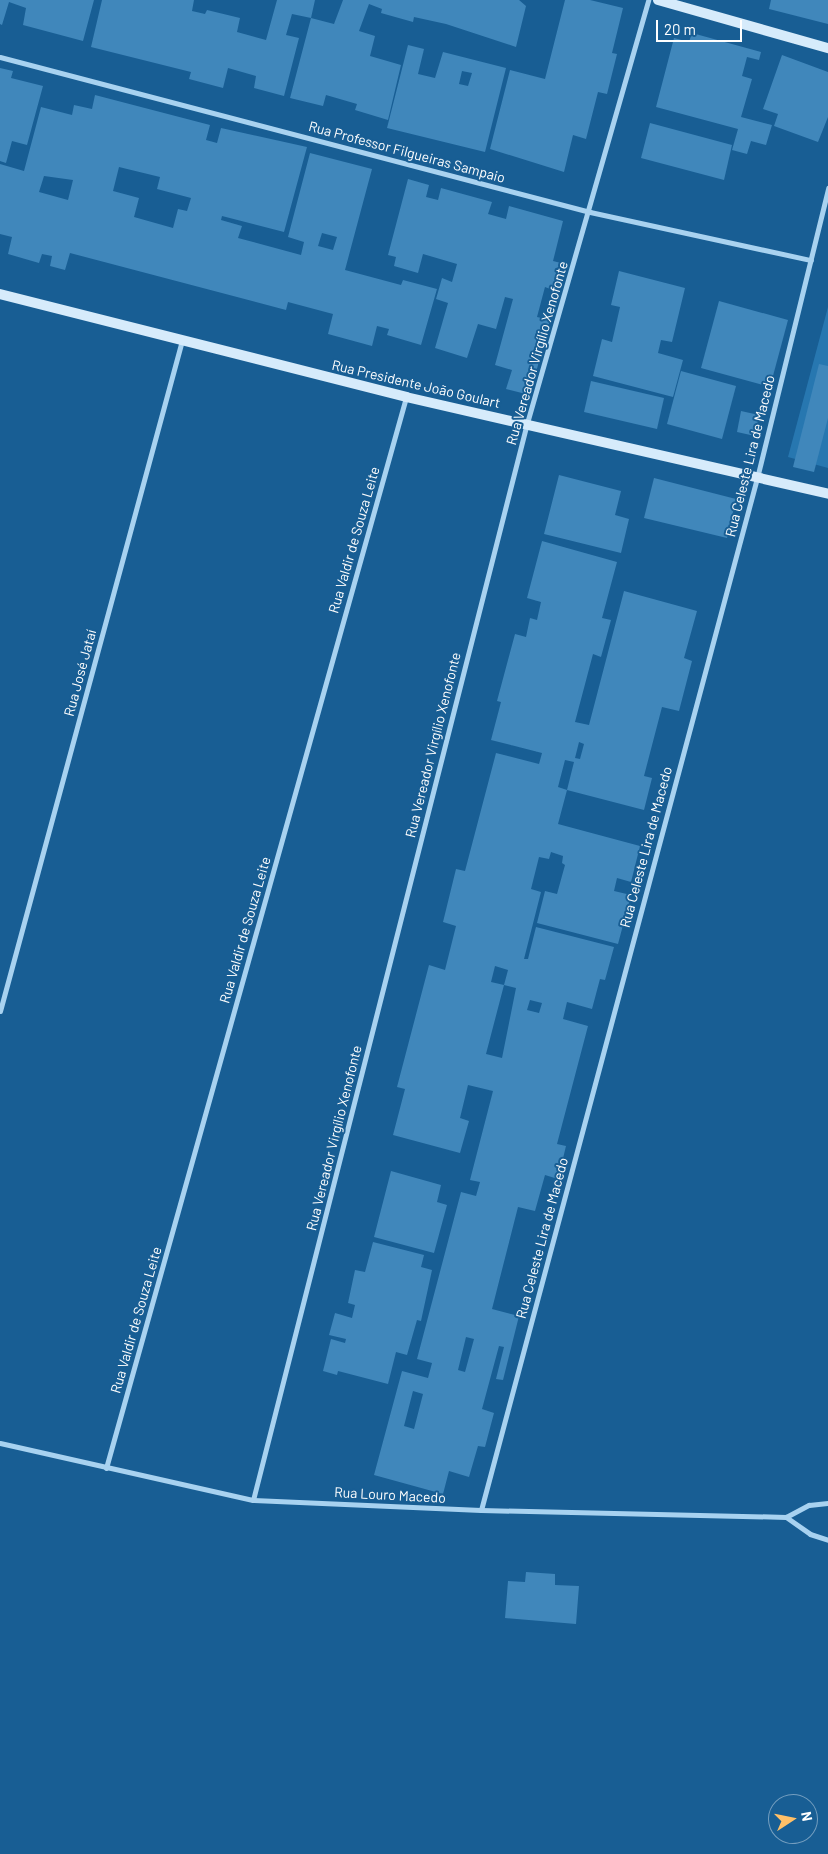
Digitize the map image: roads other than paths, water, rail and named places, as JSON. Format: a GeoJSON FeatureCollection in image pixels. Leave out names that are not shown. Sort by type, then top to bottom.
{"type":"FeatureCollection","features":[{"type":"Feature","properties":{"kind":"street","name":"Rua Vereador Virgílio Xenofonte"},"geometry":{"type":"LineString","coordinates":[[253,1500],[527,423],[590,212],[648,0]]}},
{"type":"Feature","properties":{"kind":"street"},"geometry":{"type":"LineString","coordinates":[[658,0],[828,48]]}},
{"type":"Feature","properties":{"kind":"street","name":"Rua Professor Filgueiras Sampaio"},"geometry":{"type":"LineString","coordinates":[[0,57],[590,212],[810,260]]}},
{"type":"Feature","properties":{"kind":"street","name":"Rua Celeste Lira de Macedo"},"geometry":{"type":"LineString","coordinates":[[481,1510],[757,478],[828,188]]}},
{"type":"Feature","properties":{"kind":"street","name":"Rua Presidente João Goulart"},"geometry":{"type":"LineString","coordinates":[[0,294],[406,397],[527,423],[828,494]]}},
{"type":"Feature","properties":{"kind":"street","name":"Rua José Jataí"},"geometry":{"type":"LineString","coordinates":[[0,1011],[182,340]]}},
{"type":"Feature","properties":{"kind":"street","name":"Rua Valdir de Souza Leite"},"geometry":{"type":"LineString","coordinates":[[106,1468],[406,397]]}},
{"type":"Feature","properties":{"kind":"street","name":"Rua Louro Macedo"},"geometry":{"type":"LineString","coordinates":[[0,1443],[253,1500],[481,1510],[786,1517],[809,1505],[828,1503]]}},
{"type":"Feature","properties":{"kind":"street"},"geometry":{"type":"LineString","coordinates":[[786,1517],[810,1534],[828,1540]]}}]}
